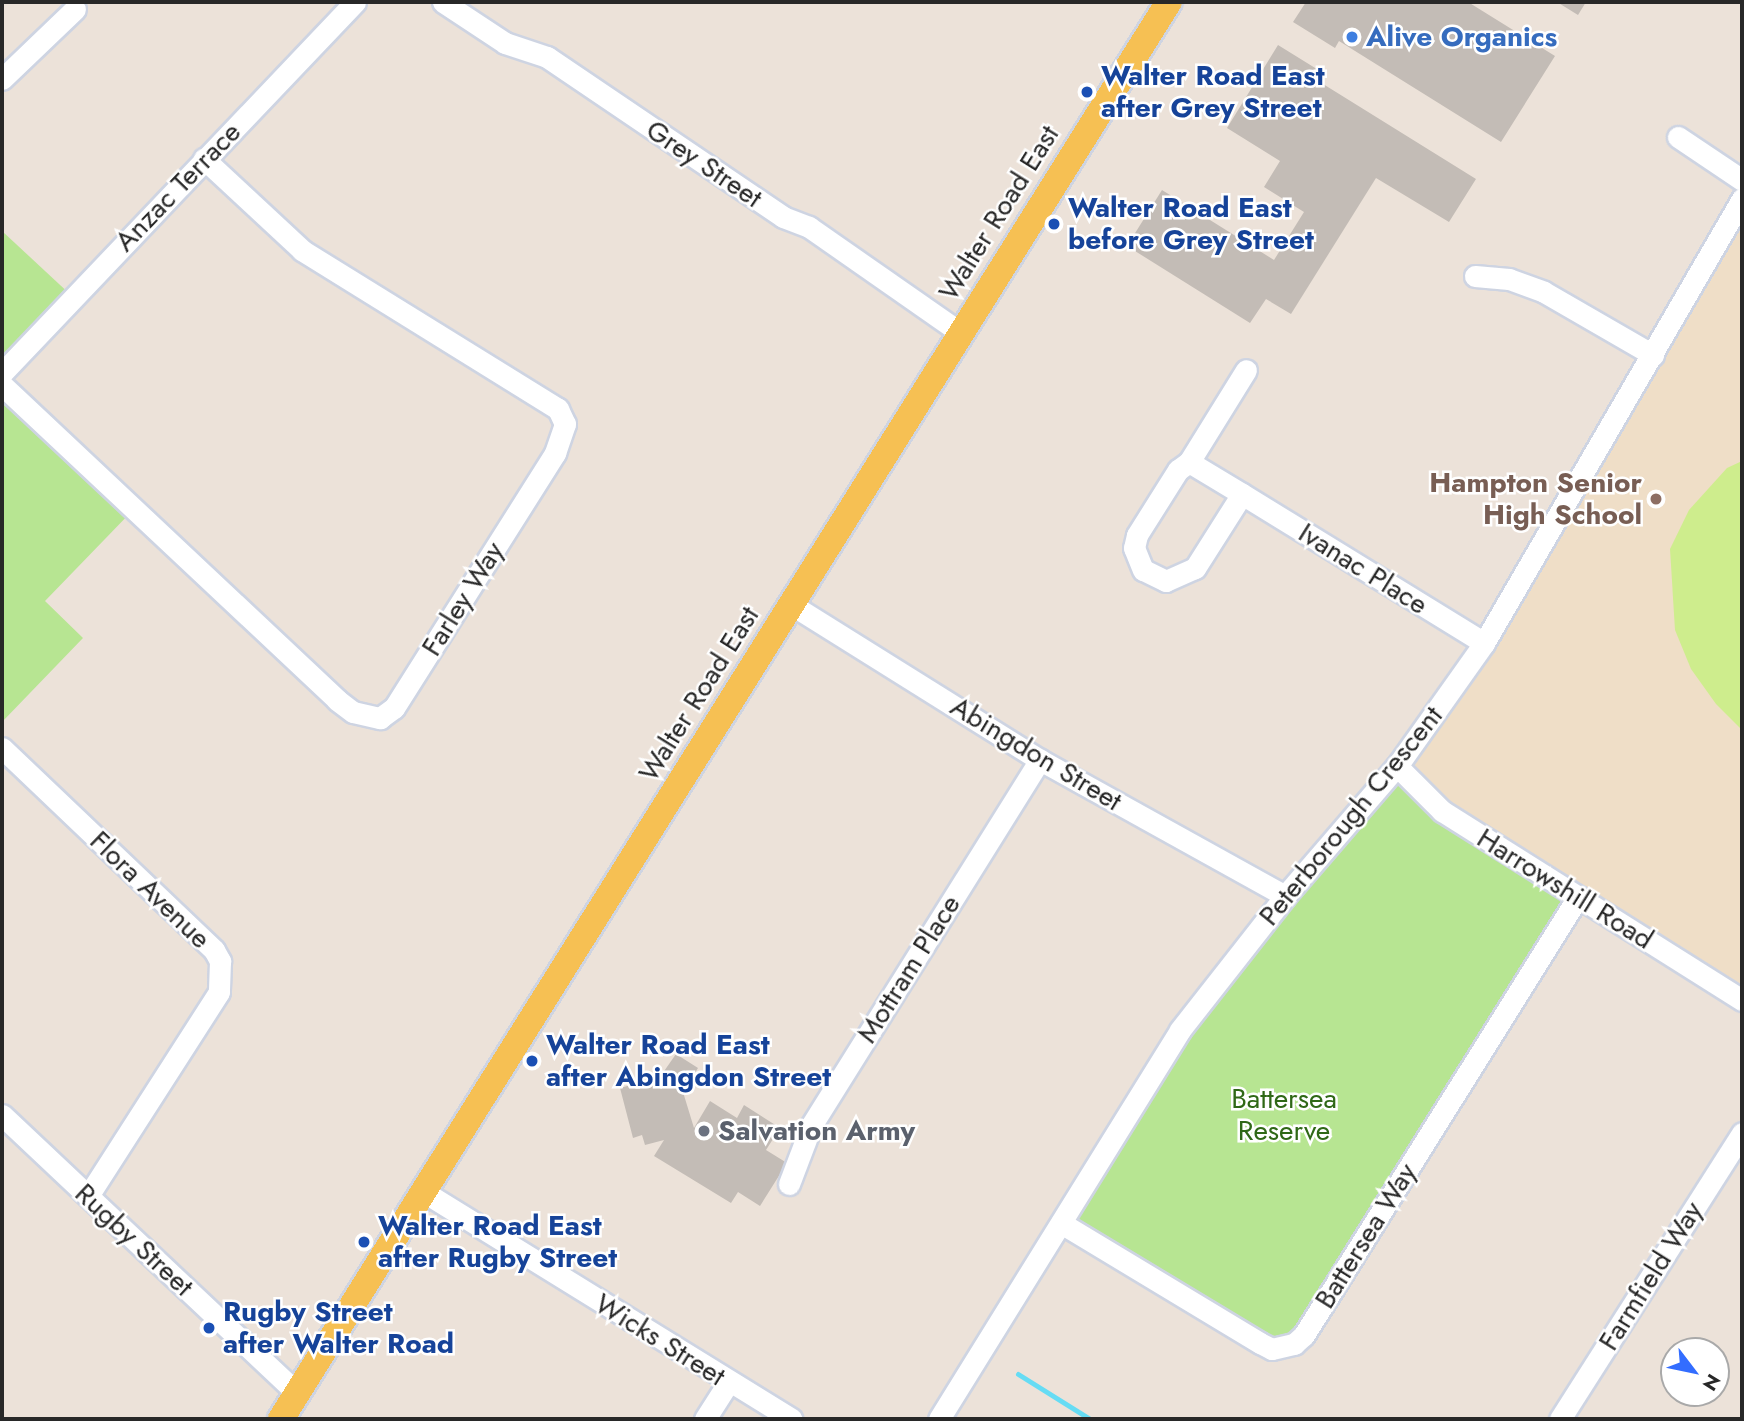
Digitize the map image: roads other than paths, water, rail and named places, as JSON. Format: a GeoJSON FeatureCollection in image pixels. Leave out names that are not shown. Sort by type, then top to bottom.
{"type":"FeatureCollection","features":[{"type":"Feature","properties":{"kind":"main road","name":"Walter Road East"},"geometry":{"type":"LineString","coordinates":[[281,1419],[1169,2]]}},
{"type":"Feature","properties":{"kind":"street","name":"Anzac Terrace"},"geometry":{"type":"LineString","coordinates":[[2,373],[355,2]]}},
{"type":"Feature","properties":{"kind":"street","name":"Grey Street"},"geometry":{"type":"LineString","coordinates":[[443,2],[505,43],[547,57],[783,217],[809,227],[961,333]]}},
{"type":"Feature","properties":{"kind":"street"},"geometry":{"type":"LineString","coordinates":[[2,79],[75,9]]}},
{"type":"Feature","properties":{"kind":"street"},"geometry":{"type":"LineString","coordinates":[[1678,137],[1742,180]]}},
{"type":"Feature","properties":{"kind":"street","name":"Farley Way"},"geometry":{"type":"LineString","coordinates":[[2,385],[337,700],[354,712],[380,718],[394,708],[555,453],[565,424],[558,409],[303,250],[205,159]]}},
{"type":"Feature","properties":{"kind":"street","name":"Peterborough Crescent"},"geometry":{"type":"LineString","coordinates":[[939,1419],[1180,1030],[1285,896],[1397,766],[1484,643],[1742,199]]}},
{"type":"Feature","properties":{"kind":"street"},"geometry":{"type":"LineString","coordinates":[[1475,276],[1509,279],[1544,292],[1653,355]]}},
{"type":"Feature","properties":{"kind":"street"},"geometry":{"type":"LineString","coordinates":[[1242,494],[1195,568],[1176,579],[1153,579],[1136,559],[1137,535],[1178,470],[1189,462],[1246,370]]}},
{"type":"Feature","properties":{"kind":"street","name":"Ivanac Place"},"geometry":{"type":"LineString","coordinates":[[1189,462],[1484,643]]}},
{"type":"Feature","properties":{"kind":"street","name":"Abingdon Street"},"geometry":{"type":"LineString","coordinates":[[792,605],[1040,760],[1285,896]]}},
{"type":"Feature","properties":{"kind":"street","name":"Flora Avenue"},"geometry":{"type":"LineString","coordinates":[[2,748],[215,950],[220,961],[219,992],[88,1196]]}},
{"type":"Feature","properties":{"kind":"street","name":"Mottram Place"},"geometry":{"type":"LineString","coordinates":[[789,1184],[811,1126],[1040,760]]}},
{"type":"Feature","properties":{"kind":"street","name":"Harrowshill Road"},"geometry":{"type":"LineString","coordinates":[[1397,766],[1441,811],[1742,1000]]}},
{"type":"Feature","properties":{"kind":"street","name":"Battersea Way"},"geometry":{"type":"LineString","coordinates":[[1060,1223],[1260,1343],[1272,1349],[1294,1344],[1304,1335],[1578,897]]}},
{"type":"Feature","properties":{"kind":"street","name":"Rugby Street"},"geometry":{"type":"LineString","coordinates":[[2,1115],[297,1393]]}},
{"type":"Feature","properties":{"kind":"street","name":"Farmfield Way"},"geometry":{"type":"LineString","coordinates":[[1560,1419],[1742,1133]]}},
{"type":"Feature","properties":{"kind":"street","name":"Wicks Street"},"geometry":{"type":"LineString","coordinates":[[424,1192],[728,1383],[792,1419]]}},
{"type":"Feature","properties":{"kind":"street"},"geometry":{"type":"LineString","coordinates":[[705,1419],[728,1383]]}},
{"type":"Feature","properties":{"kind":"waterway"},"geometry":{"type":"LineString","coordinates":[[1018,1374],[1090,1419]]}},
{"type":"Feature","properties":{"kind":"place","name":"Alive Organics"},"geometry":{"type":"Point","coordinates":[1352,37]}},
{"type":"Feature","properties":{"kind":"place","name":"Walter Road East after Grey Street"},"geometry":{"type":"Point","coordinates":[1087,92]}},
{"type":"Feature","properties":{"kind":"place","name":"Walter Road East before Grey Street"},"geometry":{"type":"Point","coordinates":[1054,224]}},
{"type":"Feature","properties":{"kind":"place","name":"Hampton Senior High School"},"geometry":{"type":"Point","coordinates":[1656,499]}},
{"type":"Feature","properties":{"kind":"place","name":"Walter Road East after Abingdon Street"},"geometry":{"type":"Point","coordinates":[532,1061]}},
{"type":"Feature","properties":{"kind":"place","name":"Salvation Army"},"geometry":{"type":"Point","coordinates":[704,1131]}},
{"type":"Feature","properties":{"kind":"place","name":"Walter Road East after Rugby Street"},"geometry":{"type":"Point","coordinates":[364,1242]}},
{"type":"Feature","properties":{"kind":"place","name":"Rugby Street after Walter Road"},"geometry":{"type":"Point","coordinates":[209,1328]}},
{"type":"Feature","properties":{"kind":"park label","name":"Battersea Reserve"},"geometry":{"type":"Point","coordinates":[1284,1115]}}]}
